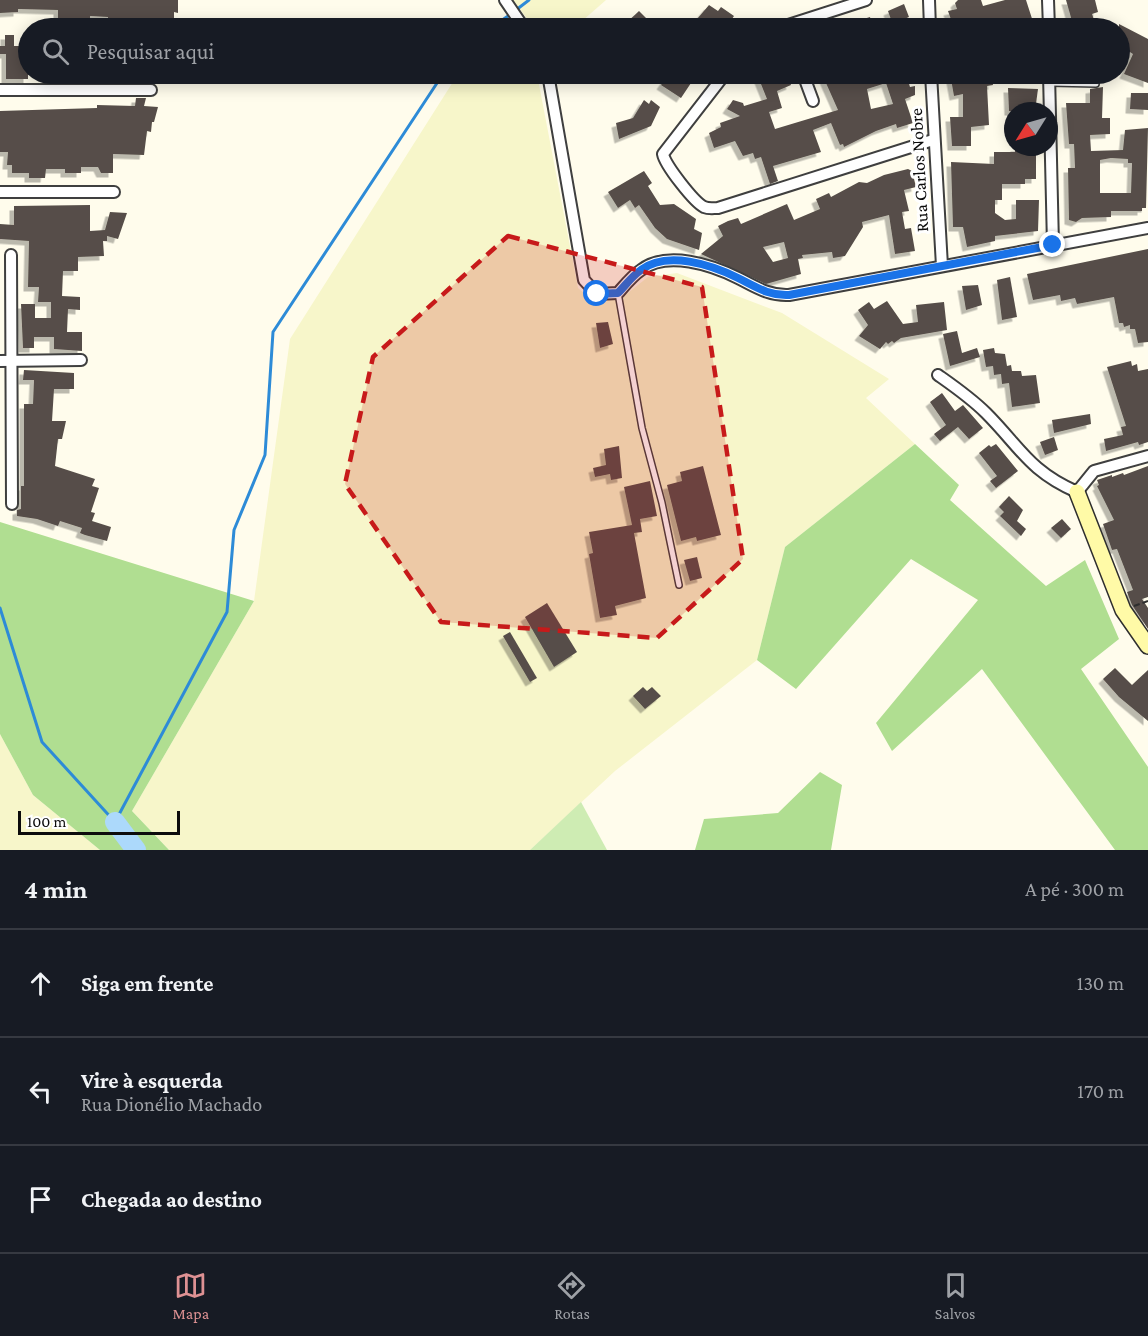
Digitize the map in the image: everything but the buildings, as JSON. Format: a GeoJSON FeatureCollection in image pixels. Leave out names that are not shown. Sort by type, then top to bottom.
{"type":"FeatureCollection","features":[{"type":"Feature","properties":{"kind":"street"},"geometry":{"type":"LineString","coordinates":[[505,0],[517,18]]}},
{"type":"Feature","properties":{"kind":"street"},"geometry":{"type":"LineString","coordinates":[[813,18],[866,0]]}},
{"type":"Feature","properties":{"kind":"street"},"geometry":{"type":"LineString","coordinates":[[929,0],[930,18]]}},
{"type":"Feature","properties":{"kind":"street"},"geometry":{"type":"LineString","coordinates":[[1048,0],[1048,18]]}},
{"type":"Feature","properties":{"kind":"street"},"geometry":{"type":"LineString","coordinates":[[550,84],[584,280],[597,294],[618,293],[641,269],[657,262],[674,261],[722,271],[766,293],[789,295],[1148,228]]}},
{"type":"Feature","properties":{"kind":"street"},"geometry":{"type":"LineString","coordinates":[[717,84],[664,150],[664,158],[698,202],[712,208],[933,140]]}},
{"type":"Feature","properties":{"kind":"street"},"geometry":{"type":"LineString","coordinates":[[807,84],[813,101]]}},
{"type":"Feature","properties":{"kind":"street","name":"Rua Carlos Nobre"},"geometry":{"type":"LineString","coordinates":[[931,84],[942,266]]}},
{"type":"Feature","properties":{"kind":"street"},"geometry":{"type":"LineString","coordinates":[[1049,84],[1053,245]]}},
{"type":"Feature","properties":{"kind":"street"},"geometry":{"type":"LineString","coordinates":[[0,90],[151,90]]}},
{"type":"Feature","properties":{"kind":"street"},"geometry":{"type":"LineString","coordinates":[[0,192],[114,192]]}},
{"type":"Feature","properties":{"kind":"street"},"geometry":{"type":"LineString","coordinates":[[11,255],[5,361],[12,504]]}},
{"type":"Feature","properties":{"kind":"street"},"geometry":{"type":"LineString","coordinates":[[5,361],[81,360]]}},
{"type":"Feature","properties":{"kind":"street"},"geometry":{"type":"LineString","coordinates":[[938,375],[968,396],[988,414],[1036,469],[1058,484],[1077,492],[1123,610],[1148,646]]}},
{"type":"Feature","properties":{"kind":"street"},"geometry":{"type":"LineString","coordinates":[[1077,492],[1094,471],[1148,456]]}},
{"type":"Feature","properties":{"kind":"lane"},"geometry":{"type":"LineString","coordinates":[[618,293],[642,428],[679,585]]}},
{"type":"Feature","properties":{"kind":"highlighted area"},"geometry":{"type":"Polygon","coordinates":[[[508,236],[702,287],[743,559],[657,638],[441,622],[345,484],[373,357],[508,236]]]}},
{"type":"Feature","properties":{"kind":"green space"},"geometry":{"type":"Polygon","coordinates":[[[513,0],[606,0],[585,18],[526,18],[513,0]]]}},
{"type":"Feature","properties":{"kind":"green space"},"geometry":{"type":"Polygon","coordinates":[[[452,84],[539,84],[578,288],[595,303],[624,296],[648,277],[677,273],[782,313],[889,379],[866,398],[915,444],[785,547],[757,660],[615,771],[530,850],[169,850],[132,811],[254,601],[290,339],[452,84]]]}},
{"type":"Feature","properties":{"kind":"green space"},"geometry":{"type":"Polygon","coordinates":[[[915,444],[959,485],[950,500],[1046,586],[1085,560],[1119,639],[1081,669],[1148,767],[1148,850],[1115,850],[982,669],[892,751],[876,723],[978,600],[911,559],[796,689],[757,660],[785,547],[915,444]]]}},
{"type":"Feature","properties":{"kind":"green space"},"geometry":{"type":"Polygon","coordinates":[[[0,522],[254,601],[132,811],[169,850],[100,850],[33,795],[0,734],[0,522]]]}},
{"type":"Feature","properties":{"kind":"green space"},"geometry":{"type":"Polygon","coordinates":[[[0,734],[33,795],[100,850],[0,850],[0,734]]]}},
{"type":"Feature","properties":{"kind":"green space"},"geometry":{"type":"Polygon","coordinates":[[[820,772],[842,785],[831,850],[695,850],[704,819],[778,813],[820,772]]]}},
{"type":"Feature","properties":{"kind":"green space"},"geometry":{"type":"Polygon","coordinates":[[[581,802],[607,850],[530,850],[581,802]]]}},
{"type":"Feature","properties":{"kind":"waterway"},"geometry":{"type":"LineString","coordinates":[[516,10],[529,0]]}},
{"type":"Feature","properties":{"kind":"waterway"},"geometry":{"type":"LineString","coordinates":[[505,18],[511,14]]}},
{"type":"Feature","properties":{"kind":"waterway"},"geometry":{"type":"LineString","coordinates":[[0,608],[42,742],[115,822],[227,612],[234,530],[265,455],[273,332],[436,84]]}},
{"type":"Feature","properties":{"kind":"waterway"},"geometry":{"type":"LineString","coordinates":[[115,822],[136,850]]}},
{"type":"Feature","properties":{"kind":"route"},"geometry":{"type":"LineString","coordinates":[[597,294],[618,293],[641,269],[657,262],[700,264],[722,271],[776,296],[1053,245]]}}]}
